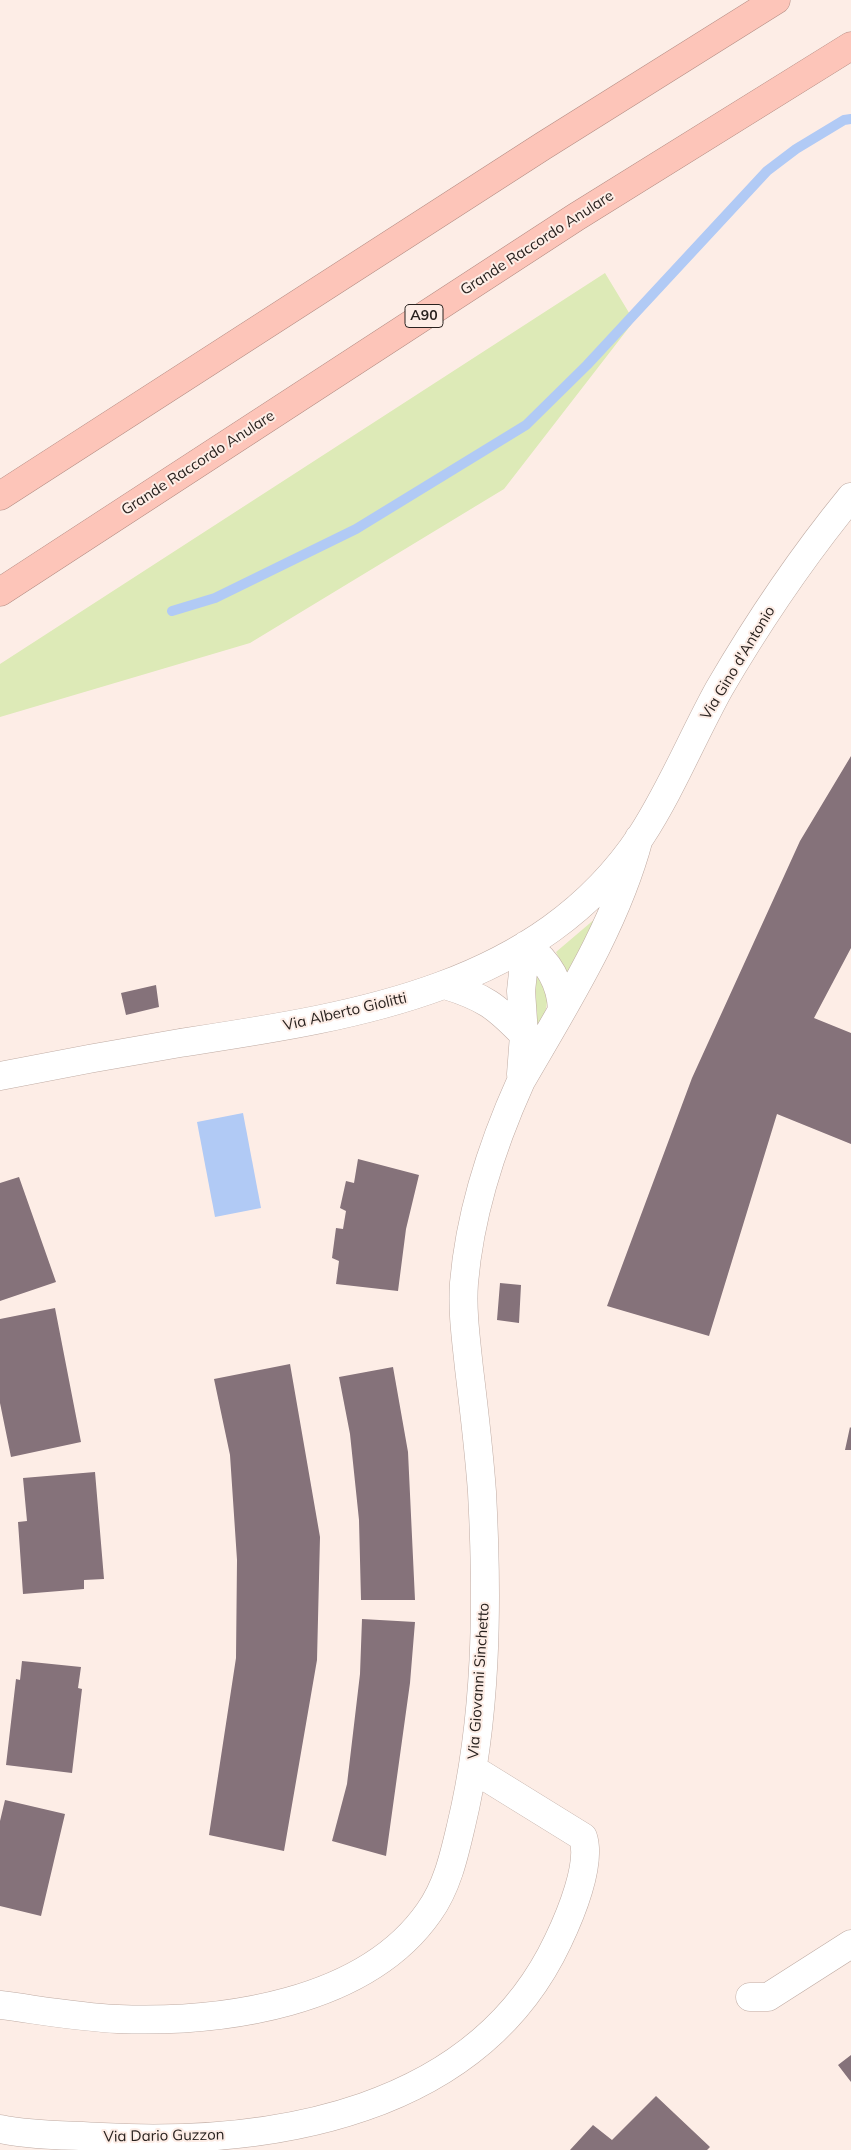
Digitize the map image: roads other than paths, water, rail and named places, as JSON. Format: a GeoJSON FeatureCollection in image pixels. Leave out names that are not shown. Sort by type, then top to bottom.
{"type":"FeatureCollection","features":[{"type":"Feature","properties":{"kind":"highway"},"geometry":{"type":"LineString","coordinates":[[0,496],[543,146],[776,0]]}},
{"type":"Feature","properties":{"kind":"highway","name":"Grande Raccordo Anulare"},"geometry":{"type":"LineString","coordinates":[[0,592],[576,217],[851,46]]}},
{"type":"Feature","properties":{"kind":"street","name":"Via Gino d'Antonio"},"geometry":{"type":"LineString","coordinates":[[639,838],[663,798],[742,650],[781,591],[851,497]]}},
{"type":"Feature","properties":{"kind":"street","name":"Via Alberto Giolitti"},"geometry":{"type":"LineString","coordinates":[[0,1076],[106,1055],[313,1022],[396,1002],[445,985],[494,963],[526,945],[566,916],[591,893],[639,838]]}},
{"type":"Feature","properties":{"kind":"street","name":"Via Giovanni Sinchetto"},"geometry":{"type":"LineString","coordinates":[[0,2005],[116,2019],[155,2020],[234,2012],[284,2002],[326,1989],[352,1977],[399,1947],[430,1912],[452,1864],[473,1770],[482,1670],[484,1555],[480,1458],[464,1323],[464,1283],[469,1242],[478,1198],[492,1150],[521,1081],[562,1010],[616,906],[628,876],[639,838]]}},
{"type":"Feature","properties":{"kind":"street","name":"Via Giovanni Sinchetto"},"geometry":{"type":"LineString","coordinates":[[521,1081],[524,1035],[521,991],[526,945]]}},
{"type":"Feature","properties":{"kind":"street"},"geometry":{"type":"LineString","coordinates":[[526,945],[542,958],[554,976],[562,994],[562,1010]]}},
{"type":"Feature","properties":{"kind":"street"},"geometry":{"type":"LineString","coordinates":[[445,985],[470,993],[491,1004],[524,1035]]}},
{"type":"Feature","properties":{"kind":"street","name":"Via Dario Guzzon"},"geometry":{"type":"LineString","coordinates":[[0,2129],[32,2134],[163,2139],[213,2138],[266,2131],[328,2117],[375,2102],[418,2084],[472,2051],[513,2013],[550,1960],[565,1928],[576,1894],[586,1846],[583,1837],[473,1770]]}},
{"type":"Feature","properties":{"kind":"street"},"geometry":{"type":"LineString","coordinates":[[750,1997],[768,1997],[851,1944]]}},
{"type":"Feature","properties":{"kind":"water"},"geometry":{"type":"Polygon","coordinates":[[[243,1113],[261,1208],[215,1217],[197,1122],[243,1113]]]}},
{"type":"Feature","properties":{"kind":"waterway"},"geometry":{"type":"LineString","coordinates":[[172,611],[215,598],[356,529],[526,425],[587,365],[767,171],[796,149],[844,120],[851,119]]}}]}
